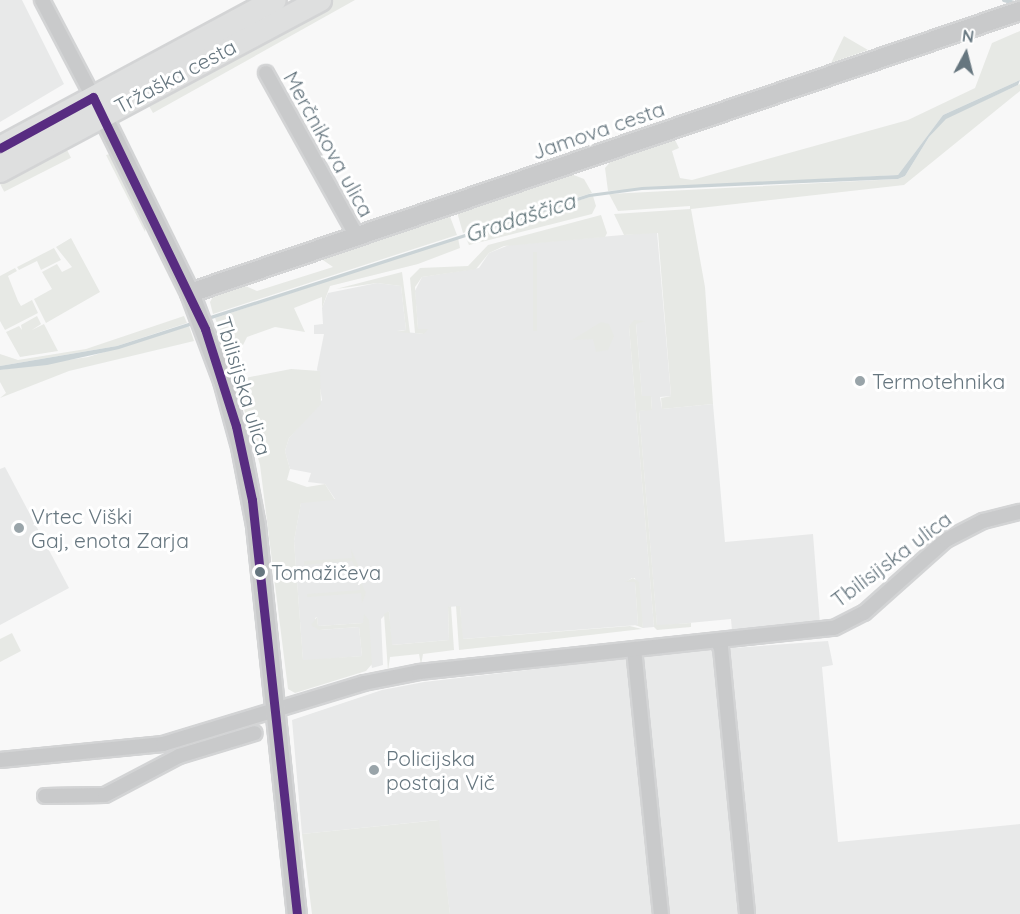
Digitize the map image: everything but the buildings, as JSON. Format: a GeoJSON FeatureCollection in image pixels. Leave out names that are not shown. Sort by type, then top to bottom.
{"type":"FeatureCollection","features":[{"type":"Feature","properties":{"kind":"main road","name":"Tržaška cesta"},"geometry":{"type":"LineString","coordinates":[[0,171],[98,106],[275,0]]}},
{"type":"Feature","properties":{"kind":"main road","name":"Tržaška cesta"},"geometry":{"type":"LineString","coordinates":[[0,148],[98,106],[320,0]]}},
{"type":"Feature","properties":{"kind":"street"},"geometry":{"type":"LineString","coordinates":[[42,0],[98,106]]}},
{"type":"Feature","properties":{"kind":"street","name":"Jamova cesta"},"geometry":{"type":"LineString","coordinates":[[190,293],[1012,14]]}},
{"type":"Feature","properties":{"kind":"street","name":"Merčnikova ulica"},"geometry":{"type":"LineString","coordinates":[[266,73],[356,235]]}},
{"type":"Feature","properties":{"kind":"street","name":"Tbilisijska ulica"},"geometry":{"type":"LineString","coordinates":[[98,106],[190,293],[205,329],[233,415],[249,482],[297,914]]}},
{"type":"Feature","properties":{"kind":"street","name":"Tbilisijska ulica"},"geometry":{"type":"LineString","coordinates":[[276,710],[364,683],[419,672],[717,641],[846,624],[880,600],[946,540],[983,521],[1020,512]]}},
{"type":"Feature","properties":{"kind":"street"},"geometry":{"type":"LineString","coordinates":[[717,641],[721,648],[747,914]]}},
{"type":"Feature","properties":{"kind":"street"},"geometry":{"type":"LineString","coordinates":[[634,649],[662,914]]}},
{"type":"Feature","properties":{"kind":"street"},"geometry":{"type":"LineString","coordinates":[[0,760],[126,751],[174,741],[276,710]]}},
{"type":"Feature","properties":{"kind":"street"},"geometry":{"type":"LineString","coordinates":[[45,796],[105,795],[179,756],[255,733]]}},
{"type":"Feature","properties":{"kind":"street"},"geometry":{"type":"LineString","coordinates":[[174,741],[179,756]]}},
{"type":"Feature","properties":{"kind":"shaded area"},"geometry":{"type":"Polygon","coordinates":[[[0,0],[22,0],[64,84],[0,122],[0,0]]]}},
{"type":"Feature","properties":{"kind":"shaded area"},"geometry":{"type":"Polygon","coordinates":[[[333,0],[355,0],[153,113],[145,99],[333,0]]]}},
{"type":"Feature","properties":{"kind":"shaded area"},"geometry":{"type":"Polygon","coordinates":[[[1020,31],[1020,80],[943,115],[898,175],[608,191],[605,168],[612,160],[674,138],[679,148],[672,151],[680,178],[692,180],[908,120],[975,88],[992,43],[1020,31]]]}},
{"type":"Feature","properties":{"kind":"shaded area"},"geometry":{"type":"Polygon","coordinates":[[[844,36],[868,50],[831,63],[844,36]]]}},
{"type":"Feature","properties":{"kind":"shaded area"},"geometry":{"type":"Polygon","coordinates":[[[1020,84],[1020,91],[904,185],[691,209],[705,287],[713,404],[662,409],[661,398],[671,396],[658,233],[624,235],[614,214],[690,209],[690,206],[618,211],[609,194],[898,179],[905,176],[929,137],[946,118],[1020,84]]]}},
{"type":"Feature","properties":{"kind":"shaded area"},"geometry":{"type":"Polygon","coordinates":[[[66,148],[71,158],[4,192],[0,182],[66,148]]]}},
{"type":"Feature","properties":{"kind":"shaded area"},"geometry":{"type":"Polygon","coordinates":[[[110,154],[146,226],[145,232],[106,155],[110,154]]]}},
{"type":"Feature","properties":{"kind":"shaded area"},"geometry":{"type":"Polygon","coordinates":[[[571,174],[584,179],[592,193],[463,233],[457,212],[571,174]]]}},
{"type":"Feature","properties":{"kind":"shaded area"},"geometry":{"type":"Polygon","coordinates":[[[593,196],[596,206],[592,214],[469,245],[465,236],[593,196]]]}},
{"type":"Feature","properties":{"kind":"shaded area"},"geometry":{"type":"Polygon","coordinates":[[[449,214],[457,235],[213,314],[210,302],[214,295],[243,285],[257,291],[333,267],[320,258],[449,214]]]}},
{"type":"Feature","properties":{"kind":"shaded area"},"geometry":{"type":"Polygon","coordinates":[[[601,215],[607,233],[605,237],[504,246],[489,253],[476,269],[422,277],[415,287],[418,329],[428,329],[424,334],[415,333],[410,278],[420,268],[468,266],[488,245],[601,215]]]}},
{"type":"Feature","properties":{"kind":"shaded area"},"geometry":{"type":"Polygon","coordinates":[[[657,232],[671,396],[660,397],[662,409],[713,404],[725,542],[813,534],[820,624],[732,631],[731,619],[657,626],[639,411],[652,409],[651,396],[642,397],[636,323],[629,326],[654,627],[643,628],[635,578],[632,578],[626,582],[635,581],[638,625],[462,639],[460,606],[448,607],[449,640],[391,645],[389,611],[381,619],[383,665],[372,668],[363,623],[318,626],[317,617],[315,618],[319,630],[359,627],[362,656],[303,661],[294,541],[301,502],[335,499],[325,484],[308,482],[311,473],[290,469],[285,451],[289,438],[322,400],[317,369],[324,334],[314,334],[314,325],[323,324],[322,308],[328,293],[377,283],[401,286],[406,330],[397,331],[424,334],[418,329],[415,291],[422,277],[479,268],[489,253],[509,245],[657,232]]]}},
{"type":"Feature","properties":{"kind":"shaded area"},"geometry":{"type":"Polygon","coordinates":[[[71,238],[100,292],[46,323],[34,299],[52,289],[42,272],[57,264],[62,272],[72,267],[56,247],[71,238]]]}},
{"type":"Feature","properties":{"kind":"shaded area"},"geometry":{"type":"Polygon","coordinates":[[[458,238],[460,248],[418,264],[330,286],[322,308],[322,297],[294,308],[305,332],[275,327],[247,337],[243,345],[234,345],[225,342],[215,318],[458,238]]]}},
{"type":"Feature","properties":{"kind":"shaded area"},"geometry":{"type":"Polygon","coordinates":[[[54,248],[61,260],[41,270],[37,261],[19,270],[17,267],[54,248]]]}},
{"type":"Feature","properties":{"kind":"shaded area"},"geometry":{"type":"Polygon","coordinates":[[[533,252],[537,252],[537,331],[533,331],[533,252]]]}},
{"type":"Feature","properties":{"kind":"shaded area"},"geometry":{"type":"Polygon","coordinates":[[[15,268],[17,271],[8,276],[18,301],[21,306],[32,300],[38,313],[5,330],[0,321],[0,276],[15,268]]]}},
{"type":"Feature","properties":{"kind":"shaded area"},"geometry":{"type":"Polygon","coordinates":[[[402,272],[410,333],[396,332],[406,330],[401,286],[377,283],[336,289],[402,272]]]}},
{"type":"Feature","properties":{"kind":"shaded area"},"geometry":{"type":"Polygon","coordinates":[[[37,316],[41,324],[32,330],[44,324],[58,351],[20,357],[6,332],[19,326],[22,330],[21,325],[37,316]]]}},
{"type":"Feature","properties":{"kind":"shaded area"},"geometry":{"type":"Polygon","coordinates":[[[184,316],[187,323],[117,346],[0,366],[0,354],[18,360],[86,349],[184,316]]]}},
{"type":"Feature","properties":{"kind":"shaded area"},"geometry":{"type":"Polygon","coordinates":[[[634,320],[645,321],[636,324],[642,396],[651,396],[652,410],[639,411],[657,625],[691,623],[691,627],[657,630],[654,627],[629,326],[634,320]]]}},
{"type":"Feature","properties":{"kind":"shaded area"},"geometry":{"type":"Polygon","coordinates":[[[601,322],[609,324],[614,336],[608,350],[596,352],[593,339],[572,340],[601,322]]]}},
{"type":"Feature","properties":{"kind":"shaded area"},"geometry":{"type":"Polygon","coordinates":[[[189,326],[194,341],[69,371],[0,398],[6,393],[0,382],[0,370],[88,357],[189,326]]]}},
{"type":"Feature","properties":{"kind":"shaded area"},"geometry":{"type":"Polygon","coordinates":[[[227,350],[236,352],[245,378],[291,369],[320,371],[321,404],[289,438],[285,451],[290,469],[287,480],[307,487],[325,484],[335,500],[301,503],[294,541],[303,660],[362,656],[359,627],[319,630],[311,625],[317,617],[318,626],[363,623],[364,614],[369,620],[372,664],[366,671],[295,693],[288,689],[260,465],[227,350]]]}},
{"type":"Feature","properties":{"kind":"shaded area","name":"Vrtec Viški Gaj, enota Zarja"},"geometry":{"type":"Polygon","coordinates":[[[5,467],[69,588],[0,625],[0,469],[5,467]]]}},
{"type":"Feature","properties":{"kind":"shaded area"},"geometry":{"type":"Polygon","coordinates":[[[351,549],[358,565],[356,570],[352,561],[304,565],[304,561],[352,558],[351,549]]]}},
{"type":"Feature","properties":{"kind":"shaded area"},"geometry":{"type":"Polygon","coordinates":[[[633,578],[639,582],[643,628],[635,625],[638,625],[635,582],[625,582],[633,578]]]}},
{"type":"Feature","properties":{"kind":"shaded area"},"geometry":{"type":"Polygon","coordinates":[[[360,580],[366,593],[362,603],[361,593],[307,597],[307,594],[360,590],[360,580]]]}},
{"type":"Feature","properties":{"kind":"shaded area"},"geometry":{"type":"Polygon","coordinates":[[[451,606],[454,650],[423,654],[421,665],[419,654],[390,657],[388,671],[384,614],[389,611],[392,645],[449,640],[448,607],[451,606]]]}},
{"type":"Feature","properties":{"kind":"shaded area"},"geometry":{"type":"Polygon","coordinates":[[[456,606],[460,606],[463,639],[630,626],[642,629],[459,650],[456,606]]]}},
{"type":"Feature","properties":{"kind":"shaded area"},"geometry":{"type":"Polygon","coordinates":[[[12,633],[21,651],[0,662],[0,639],[12,633]]]}},
{"type":"Feature","properties":{"kind":"shaded area"},"geometry":{"type":"Polygon","coordinates":[[[828,641],[833,665],[822,667],[838,842],[1020,824],[1020,914],[450,914],[438,820],[302,834],[292,720],[382,690],[424,682],[691,651],[828,641]]]}},
{"type":"Feature","properties":{"kind":"shaded area"},"geometry":{"type":"Polygon","coordinates":[[[439,820],[450,914],[312,914],[302,834],[439,820]]]}},
{"type":"Feature","properties":{"kind":"water","name":"Gradaščica"},"geometry":{"type":"Polygon","coordinates":[[[1020,80],[1018,85],[946,119],[929,137],[905,176],[898,179],[642,190],[590,197],[119,349],[47,365],[0,370],[0,366],[117,346],[589,194],[642,187],[898,175],[943,115],[1020,80]]]}},
{"type":"Feature","properties":{"kind":"waterway"},"geometry":{"type":"LineString","coordinates":[[1004,0],[1018,4]]}},
{"type":"Feature","properties":{"kind":"transit line"},"geometry":{"type":"LineString","coordinates":[[0,148],[93,97],[205,329],[236,426],[252,500],[297,914]]}},
{"type":"Feature","properties":{"kind":"place","name":"Termotehnika"},"geometry":{"type":"Point","coordinates":[860,381]}},
{"type":"Feature","properties":{"kind":"place","name":"Vrtec Viški Gaj, enota Zarja"},"geometry":{"type":"Point","coordinates":[19,528]}},
{"type":"Feature","properties":{"kind":"place","name":"Tomažičeva"},"geometry":{"type":"Point","coordinates":[260,572]}},
{"type":"Feature","properties":{"kind":"place","name":"Policijska postaja Vič"},"geometry":{"type":"Point","coordinates":[374,770]}}]}
